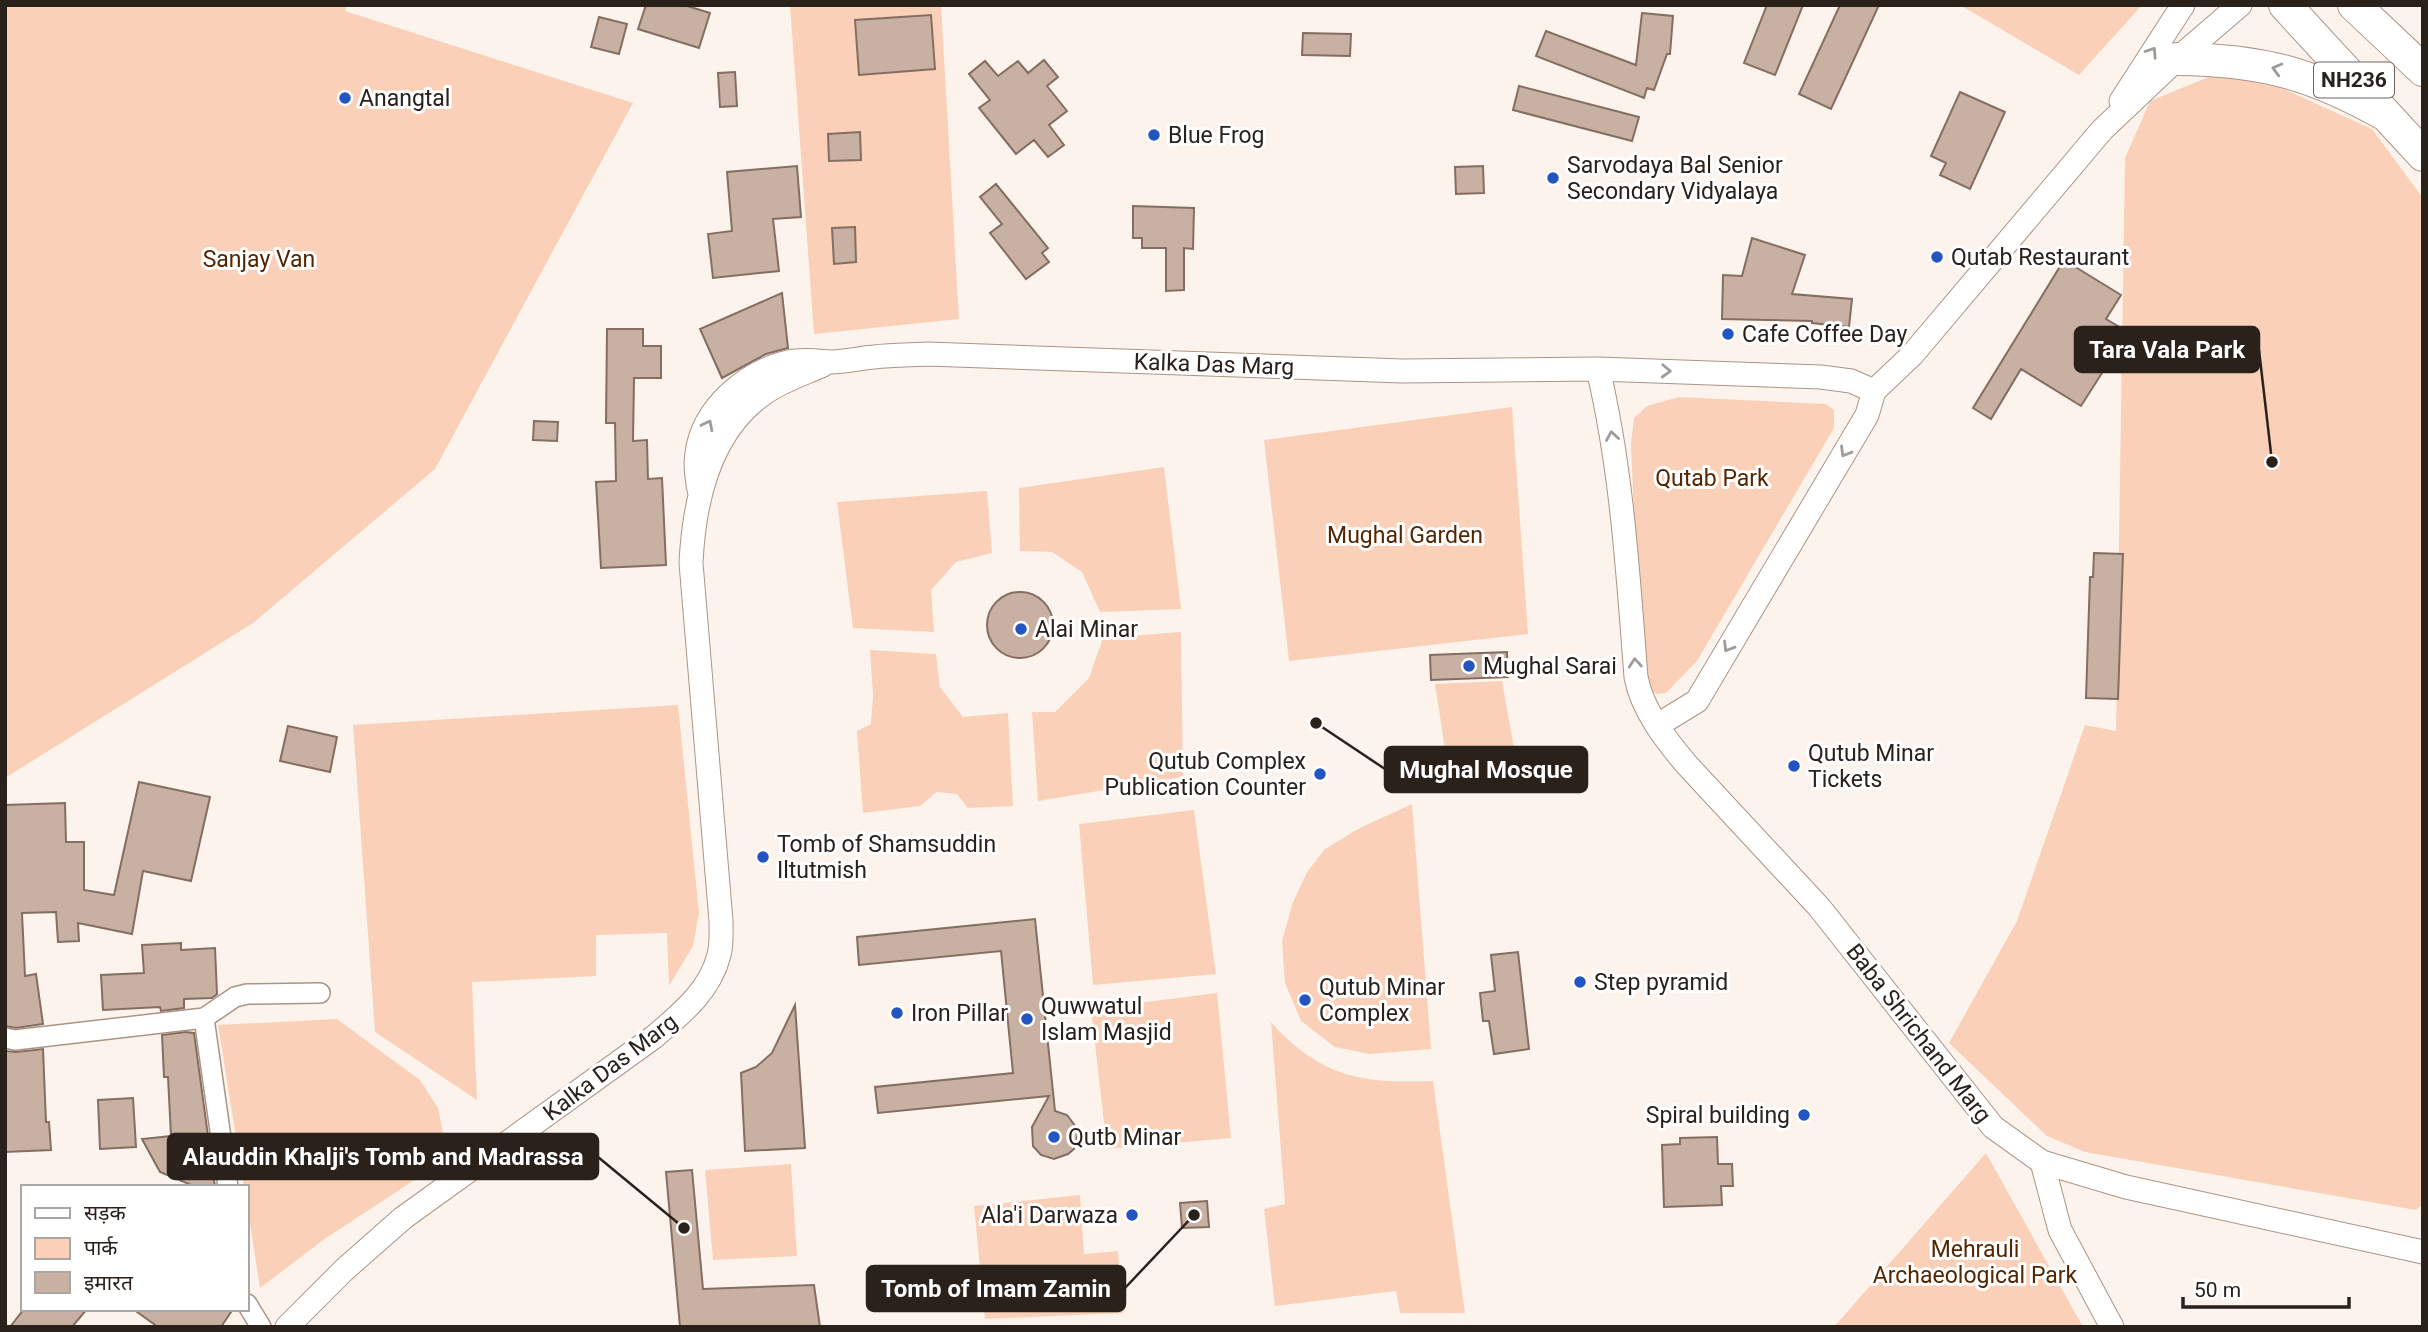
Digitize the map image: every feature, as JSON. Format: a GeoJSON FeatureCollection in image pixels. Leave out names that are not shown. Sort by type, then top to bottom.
{"type":"FeatureCollection","features":[{"type":"Feature","properties":{"kind":"highway","name":"NH236"},"geometry":{"type":"LineString","coordinates":[[2285,5],[2423,155]]}},
{"type":"Feature","properties":{"kind":"highway","name":"NH236"},"geometry":{"type":"LineString","coordinates":[[2354,5],[2423,71]]}},
{"type":"Feature","properties":{"kind":"highway"},"geometry":{"type":"LineString","coordinates":[[2177,59],[2221,60],[2306,76],[2346,93],[2384,114]]}},
{"type":"Feature","properties":{"kind":"street"},"geometry":{"type":"LineString","coordinates":[[2102,130],[2183,5]]}},
{"type":"Feature","properties":{"kind":"street"},"geometry":{"type":"LineString","coordinates":[[1658,725],[1696,701],[1867,415],[1874,391],[1912,355],[2102,130],[2177,59],[2240,5]]}},
{"type":"Feature","properties":{"kind":"street"},"geometry":{"type":"LineString","coordinates":[[2387,35],[2423,52]]}},
{"type":"Feature","properties":{"kind":"street","name":"Kalka Das Marg"},"geometry":{"type":"LineString","coordinates":[[287,1327],[344,1270],[403,1218],[654,1037],[684,1012],[704,988],[719,955],[721,921],[691,563],[692,534],[699,491],[697,451],[705,428],[717,407],[752,376],[789,362],[814,359],[831,362],[876,356],[928,354],[1402,370],[1598,369],[1821,377],[1851,381],[1874,391]]}},
{"type":"Feature","properties":{"kind":"street","name":"Baba Shrichand Marg"},"geometry":{"type":"LineString","coordinates":[[1598,369],[1618,480],[1636,677],[1640,695],[1687,765],[1819,907],[1993,1127],[2042,1162],[2126,1186],[2423,1252]]}},
{"type":"Feature","properties":{"kind":"street"},"geometry":{"type":"LineString","coordinates":[[5,1038],[15,1040],[204,1018],[235,997],[247,994],[320,993]]}},
{"type":"Feature","properties":{"kind":"street"},"geometry":{"type":"LineString","coordinates":[[204,1018],[228,1185]]}},
{"type":"Feature","properties":{"kind":"street"},"geometry":{"type":"LineString","coordinates":[[2042,1162],[2060,1230],[2112,1327]]}},
{"type":"Feature","properties":{"kind":"street"},"geometry":{"type":"LineString","coordinates":[[248,1306],[261,1327]]}},
{"type":"Feature","properties":{"kind":"green space","name":"Sanjay Van"},"geometry":{"type":"Polygon","coordinates":[[[5,5],[347,5],[345,11],[633,103],[435,469],[253,623],[5,778],[5,5]]]}},
{"type":"Feature","properties":{"kind":"green space"},"geometry":{"type":"Polygon","coordinates":[[[790,5],[941,5],[959,319],[814,334],[790,5]]]}},
{"type":"Feature","properties":{"kind":"green space"},"geometry":{"type":"Polygon","coordinates":[[[1960,5],[2142,5],[2079,75],[1960,5]]]}},
{"type":"Feature","properties":{"kind":"green space"},"geometry":{"type":"Polygon","coordinates":[[[2216,74],[2284,89],[2372,129],[2423,198],[2423,1204],[2416,1210],[2085,1152],[2047,1136],[1949,1043],[2017,921],[2085,725],[2116,731],[2125,158],[2150,101],[2216,74]]]}},
{"type":"Feature","properties":{"kind":"green space","name":"Qutab Park"},"geometry":{"type":"Polygon","coordinates":[[[1679,397],[1826,404],[1834,410],[1834,428],[1697,661],[1666,693],[1656,694],[1641,680],[1631,444],[1634,418],[1647,406],[1679,397]]]}},
{"type":"Feature","properties":{"kind":"green space","name":"Mughal Garden"},"geometry":{"type":"Polygon","coordinates":[[[1512,407],[1528,634],[1289,661],[1264,440],[1512,407]]]}},
{"type":"Feature","properties":{"kind":"green space"},"geometry":{"type":"Polygon","coordinates":[[[1164,467],[1181,609],[1100,612],[1082,572],[1052,552],[1020,551],[1019,488],[1164,467]]]}},
{"type":"Feature","properties":{"kind":"green space"},"geometry":{"type":"Polygon","coordinates":[[[987,491],[992,553],[956,562],[931,590],[934,632],[853,628],[837,502],[987,491]]]}},
{"type":"Feature","properties":{"kind":"green space"},"geometry":{"type":"Polygon","coordinates":[[[1181,632],[1183,777],[1038,801],[1032,712],[1055,712],[1089,678],[1103,638],[1181,632]]]}},
{"type":"Feature","properties":{"kind":"green space"},"geometry":{"type":"Polygon","coordinates":[[[870,650],[936,654],[940,687],[963,717],[1008,713],[1013,806],[968,808],[957,794],[937,792],[920,806],[863,813],[857,731],[871,724],[873,696],[870,650]]]}},
{"type":"Feature","properties":{"kind":"green space"},"geometry":{"type":"Polygon","coordinates":[[[1502,681],[1517,765],[1449,775],[1435,684],[1502,681]]]}},
{"type":"Feature","properties":{"kind":"green space"},"geometry":{"type":"Polygon","coordinates":[[[678,705],[699,913],[693,946],[669,986],[667,933],[596,935],[596,976],[472,982],[477,1100],[375,1032],[353,725],[678,705]]]}},
{"type":"Feature","properties":{"kind":"green space"},"geometry":{"type":"Polygon","coordinates":[[[1412,804],[1431,1049],[1369,1054],[1335,1047],[1301,1021],[1285,983],[1282,941],[1293,902],[1307,872],[1325,849],[1360,828],[1412,804]]]}},
{"type":"Feature","properties":{"kind":"green space"},"geometry":{"type":"Polygon","coordinates":[[[1194,810],[1216,974],[1093,985],[1079,824],[1194,810]]]}},
{"type":"Feature","properties":{"kind":"green space"},"geometry":{"type":"Polygon","coordinates":[[[1217,993],[1231,1138],[1107,1149],[1091,1009],[1217,993]]]}},
{"type":"Feature","properties":{"kind":"green space"},"geometry":{"type":"Polygon","coordinates":[[[337,1019],[420,1080],[438,1108],[448,1158],[326,1238],[260,1288],[248,1211],[248,1185],[244,1185],[218,1025],[337,1019]]]}},
{"type":"Feature","properties":{"kind":"green space"},"geometry":{"type":"Polygon","coordinates":[[[1271,1022],[1307,1055],[1344,1073],[1385,1081],[1433,1081],[1465,1313],[1400,1313],[1396,1291],[1275,1306],[1264,1209],[1285,1204],[1271,1022]]]}},
{"type":"Feature","properties":{"kind":"green space","name":"Mehrauli Archaeological Park"},"geometry":{"type":"Polygon","coordinates":[[[1986,1153],[2083,1327],[1834,1327],[1986,1153]]]}},
{"type":"Feature","properties":{"kind":"green space"},"geometry":{"type":"Polygon","coordinates":[[[791,1164],[797,1256],[713,1260],[705,1170],[791,1164]]]}},
{"type":"Feature","properties":{"kind":"green space"},"geometry":{"type":"Polygon","coordinates":[[[1080,1195],[1084,1254],[1118,1251],[1123,1313],[985,1319],[974,1206],[1080,1195]]]}},
{"type":"Feature","properties":{"kind":"building"},"geometry":{"type":"Polygon","coordinates":[[[646,5],[684,5],[710,13],[699,48],[638,29],[646,5]]]}},
{"type":"Feature","properties":{"kind":"building"},"geometry":{"type":"Polygon","coordinates":[[[1767,5],[1803,5],[1775,75],[1744,63],[1767,5]]]}},
{"type":"Feature","properties":{"kind":"building"},"geometry":{"type":"Polygon","coordinates":[[[1840,5],[1879,5],[1831,109],[1799,94],[1840,5]]]}},
{"type":"Feature","properties":{"kind":"building"},"geometry":{"type":"Polygon","coordinates":[[[1642,13],[1673,16],[1670,54],[1667,54],[1654,90],[1647,88],[1644,98],[1536,56],[1546,31],[1636,65],[1642,13]]]}},
{"type":"Feature","properties":{"kind":"building"},"geometry":{"type":"Polygon","coordinates":[[[931,15],[935,69],[859,75],[855,20],[931,15]]]}},
{"type":"Feature","properties":{"kind":"building"},"geometry":{"type":"Polygon","coordinates":[[[599,17],[627,24],[619,54],[591,47],[599,17]]]}},
{"type":"Feature","properties":{"kind":"building"},"geometry":{"type":"Polygon","coordinates":[[[1303,33],[1351,34],[1350,56],[1302,55],[1303,33]]]}},
{"type":"Feature","properties":{"kind":"building"},"geometry":{"type":"Polygon","coordinates":[[[1044,60],[1058,77],[1047,86],[1067,111],[1049,125],[1064,145],[1048,157],[1034,140],[1016,154],[979,108],[990,100],[969,74],[985,61],[998,76],[1018,61],[1028,73],[1044,60]]]}},
{"type":"Feature","properties":{"kind":"building"},"geometry":{"type":"Polygon","coordinates":[[[735,72],[737,106],[720,107],[718,73],[735,72]]]}},
{"type":"Feature","properties":{"kind":"building"},"geometry":{"type":"Polygon","coordinates":[[[1519,86],[1639,117],[1632,141],[1513,110],[1519,86]]]}},
{"type":"Feature","properties":{"kind":"building"},"geometry":{"type":"Polygon","coordinates":[[[1960,92],[2005,112],[1970,189],[1940,175],[1946,163],[1931,156],[1960,92]]]}},
{"type":"Feature","properties":{"kind":"building"},"geometry":{"type":"Polygon","coordinates":[[[860,132],[861,160],[829,161],[828,134],[860,132]]]}},
{"type":"Feature","properties":{"kind":"building"},"geometry":{"type":"Polygon","coordinates":[[[797,166],[801,217],[773,219],[779,271],[713,278],[708,234],[732,231],[727,172],[797,166]]]}},
{"type":"Feature","properties":{"kind":"building"},"geometry":{"type":"Polygon","coordinates":[[[1483,166],[1484,193],[1456,194],[1455,167],[1483,166]]]}},
{"type":"Feature","properties":{"kind":"building"},"geometry":{"type":"Polygon","coordinates":[[[996,184],[1048,248],[1042,253],[1049,262],[1026,279],[990,233],[1002,224],[980,197],[996,184]]]}},
{"type":"Feature","properties":{"kind":"building"},"geometry":{"type":"Polygon","coordinates":[[[1133,206],[1194,208],[1193,249],[1184,248],[1184,290],[1166,291],[1166,248],[1142,248],[1142,238],[1133,238],[1133,206]]]}},
{"type":"Feature","properties":{"kind":"building"},"geometry":{"type":"Polygon","coordinates":[[[855,227],[856,262],[834,264],[832,228],[855,227]]]}},
{"type":"Feature","properties":{"kind":"building"},"geometry":{"type":"Polygon","coordinates":[[[1752,238],[1805,255],[1792,294],[1852,299],[1849,327],[1812,321],[1722,319],[1723,275],[1742,276],[1752,238]]]}},
{"type":"Feature","properties":{"kind":"building"},"geometry":{"type":"Polygon","coordinates":[[[2064,260],[2121,295],[2106,319],[2128,332],[2081,406],[2021,369],[1991,419],[1973,408],[2064,260]]]}},
{"type":"Feature","properties":{"kind":"building"},"geometry":{"type":"Polygon","coordinates":[[[782,293],[788,348],[766,354],[722,378],[700,329],[782,293]]]}},
{"type":"Feature","properties":{"kind":"building"},"geometry":{"type":"Polygon","coordinates":[[[607,329],[643,329],[643,346],[661,346],[661,378],[634,378],[633,441],[647,440],[648,479],[662,478],[666,565],[601,568],[596,482],[616,481],[615,423],[606,423],[607,329]]]}},
{"type":"Feature","properties":{"kind":"building"},"geometry":{"type":"Polygon","coordinates":[[[534,421],[558,422],[557,441],[533,440],[534,421]]]}},
{"type":"Feature","properties":{"kind":"building"},"geometry":{"type":"Polygon","coordinates":[[[2094,553],[2123,554],[2118,699],[2086,698],[2090,577],[2093,577],[2094,553]]]}},
{"type":"Feature","properties":{"kind":"building","name":"Alai Minar"},"geometry":{"type":"Polygon","coordinates":[[[1013,592],[1027,592],[1039,597],[1048,606],[1053,625],[1051,638],[1044,649],[1027,658],[1013,658],[1001,653],[992,644],[987,632],[987,618],[992,606],[1001,597],[1013,592]]]}},
{"type":"Feature","properties":{"kind":"building","name":"Mughal Sarai"},"geometry":{"type":"Polygon","coordinates":[[[1507,652],[1508,677],[1431,680],[1430,655],[1507,652]]]}},
{"type":"Feature","properties":{"kind":"building"},"geometry":{"type":"Polygon","coordinates":[[[288,726],[337,737],[330,772],[280,761],[288,726]]]}},
{"type":"Feature","properties":{"kind":"building"},"geometry":{"type":"Polygon","coordinates":[[[139,782],[210,797],[191,881],[143,871],[132,934],[78,923],[79,941],[58,942],[56,912],[22,913],[25,976],[36,974],[43,1024],[16,1028],[5,1026],[5,805],[65,803],[66,842],[84,842],[84,890],[114,895],[139,782]]]}},
{"type":"Feature","properties":{"kind":"building","name":"Quwwatul Islam Masjid"},"geometry":{"type":"Polygon","coordinates":[[[1035,919],[1055,1111],[1067,1115],[1076,1127],[1078,1134],[1074,1149],[1054,1159],[1041,1155],[1033,1146],[1032,1127],[1049,1096],[878,1113],[875,1087],[1013,1073],[1001,951],[859,965],[857,937],[1035,919]]]}},
{"type":"Feature","properties":{"kind":"building"},"geometry":{"type":"Polygon","coordinates":[[[181,943],[181,950],[215,948],[217,994],[212,998],[184,999],[184,1008],[161,1011],[160,1007],[103,1010],[101,975],[144,973],[142,945],[181,943]]]}},
{"type":"Feature","properties":{"kind":"building"},"geometry":{"type":"Polygon","coordinates":[[[1518,952],[1529,1049],[1494,1054],[1489,1021],[1483,1021],[1480,993],[1495,991],[1491,955],[1518,952]]]}},
{"type":"Feature","properties":{"kind":"building"},"geometry":{"type":"Polygon","coordinates":[[[795,1005],[805,1148],[745,1151],[741,1073],[756,1067],[772,1053],[795,1005]]]}},
{"type":"Feature","properties":{"kind":"building"},"geometry":{"type":"Polygon","coordinates":[[[194,1033],[215,1185],[191,1185],[160,1172],[142,1139],[171,1136],[168,1077],[164,1077],[162,1035],[194,1033]]]}},
{"type":"Feature","properties":{"kind":"building"},"geometry":{"type":"Polygon","coordinates":[[[43,1049],[46,1122],[49,1122],[51,1150],[5,1152],[5,1051],[43,1049]]]}},
{"type":"Feature","properties":{"kind":"building"},"geometry":{"type":"Polygon","coordinates":[[[133,1098],[136,1147],[100,1149],[98,1100],[133,1098]]]}},
{"type":"Feature","properties":{"kind":"building"},"geometry":{"type":"Polygon","coordinates":[[[1717,1137],[1718,1164],[1732,1164],[1733,1186],[1721,1186],[1722,1205],[1664,1207],[1662,1145],[1680,1144],[1680,1138],[1717,1137]]]}},
{"type":"Feature","properties":{"kind":"building"},"geometry":{"type":"Polygon","coordinates":[[[692,1170],[703,1289],[814,1285],[820,1327],[680,1327],[666,1172],[692,1170]]]}},
{"type":"Feature","properties":{"kind":"building"},"geometry":{"type":"Polygon","coordinates":[[[1207,1201],[1209,1227],[1182,1228],[1180,1203],[1207,1201]]]}},
{"type":"Feature","properties":{"kind":"building"},"geometry":{"type":"Polygon","coordinates":[[[22,1311],[85,1311],[72,1327],[10,1327],[22,1311]]]}},
{"type":"Feature","properties":{"kind":"building"},"geometry":{"type":"Polygon","coordinates":[[[136,1311],[232,1311],[221,1327],[158,1327],[136,1311]]]}},
{"type":"Feature","properties":{"kind":"place","name":"Anangtal"},"geometry":{"type":"Point","coordinates":[345,98]}},
{"type":"Feature","properties":{"kind":"place","name":"Blue Frog"},"geometry":{"type":"Point","coordinates":[1154,135]}},
{"type":"Feature","properties":{"kind":"place","name":"Sarvodaya Bal Senior Secondary Vidyalaya"},"geometry":{"type":"Point","coordinates":[1553,178]}},
{"type":"Feature","properties":{"kind":"place","name":"Qutab Restaurant"},"geometry":{"type":"Point","coordinates":[1937,257]}},
{"type":"Feature","properties":{"kind":"place","name":"Cafe Coffee Day"},"geometry":{"type":"Point","coordinates":[1728,334]}},
{"type":"Feature","properties":{"kind":"place","name":"Tara Vala Park"},"geometry":{"type":"Point","coordinates":[2272,462]}},
{"type":"Feature","properties":{"kind":"place","name":"Alai Minar"},"geometry":{"type":"Point","coordinates":[1021,629]}},
{"type":"Feature","properties":{"kind":"place","name":"Mughal Sarai"},"geometry":{"type":"Point","coordinates":[1469,666]}},
{"type":"Feature","properties":{"kind":"place","name":"Mughal Mosque"},"geometry":{"type":"Point","coordinates":[1316,723]}},
{"type":"Feature","properties":{"kind":"place","name":"Qutub Minar Tickets"},"geometry":{"type":"Point","coordinates":[1794,766]}},
{"type":"Feature","properties":{"kind":"place","name":"Qutub Complex Publication Counter"},"geometry":{"type":"Point","coordinates":[1320,774]}},
{"type":"Feature","properties":{"kind":"place","name":"Tomb of Shamsuddin Iltutmish"},"geometry":{"type":"Point","coordinates":[763,857]}},
{"type":"Feature","properties":{"kind":"place","name":"Step pyramid"},"geometry":{"type":"Point","coordinates":[1580,982]}},
{"type":"Feature","properties":{"kind":"place","name":"Qutub Minar Complex"},"geometry":{"type":"Point","coordinates":[1305,1000]}},
{"type":"Feature","properties":{"kind":"place","name":"Iron Pillar"},"geometry":{"type":"Point","coordinates":[897,1013]}},
{"type":"Feature","properties":{"kind":"place","name":"Quwwatul Islam Masjid"},"geometry":{"type":"Point","coordinates":[1027,1019]}},
{"type":"Feature","properties":{"kind":"place","name":"Spiral building"},"geometry":{"type":"Point","coordinates":[1804,1115]}},
{"type":"Feature","properties":{"kind":"place","name":"Qutb Minar"},"geometry":{"type":"Point","coordinates":[1054,1137]}},
{"type":"Feature","properties":{"kind":"place","name":"Ala'i Darwaza"},"geometry":{"type":"Point","coordinates":[1132,1215]}},
{"type":"Feature","properties":{"kind":"place","name":"Tomb of Imam Zamin"},"geometry":{"type":"Point","coordinates":[1194,1215]}},
{"type":"Feature","properties":{"kind":"place","name":"Alauddin Khalji's Tomb and Madrassa"},"geometry":{"type":"Point","coordinates":[684,1228]}}]}
